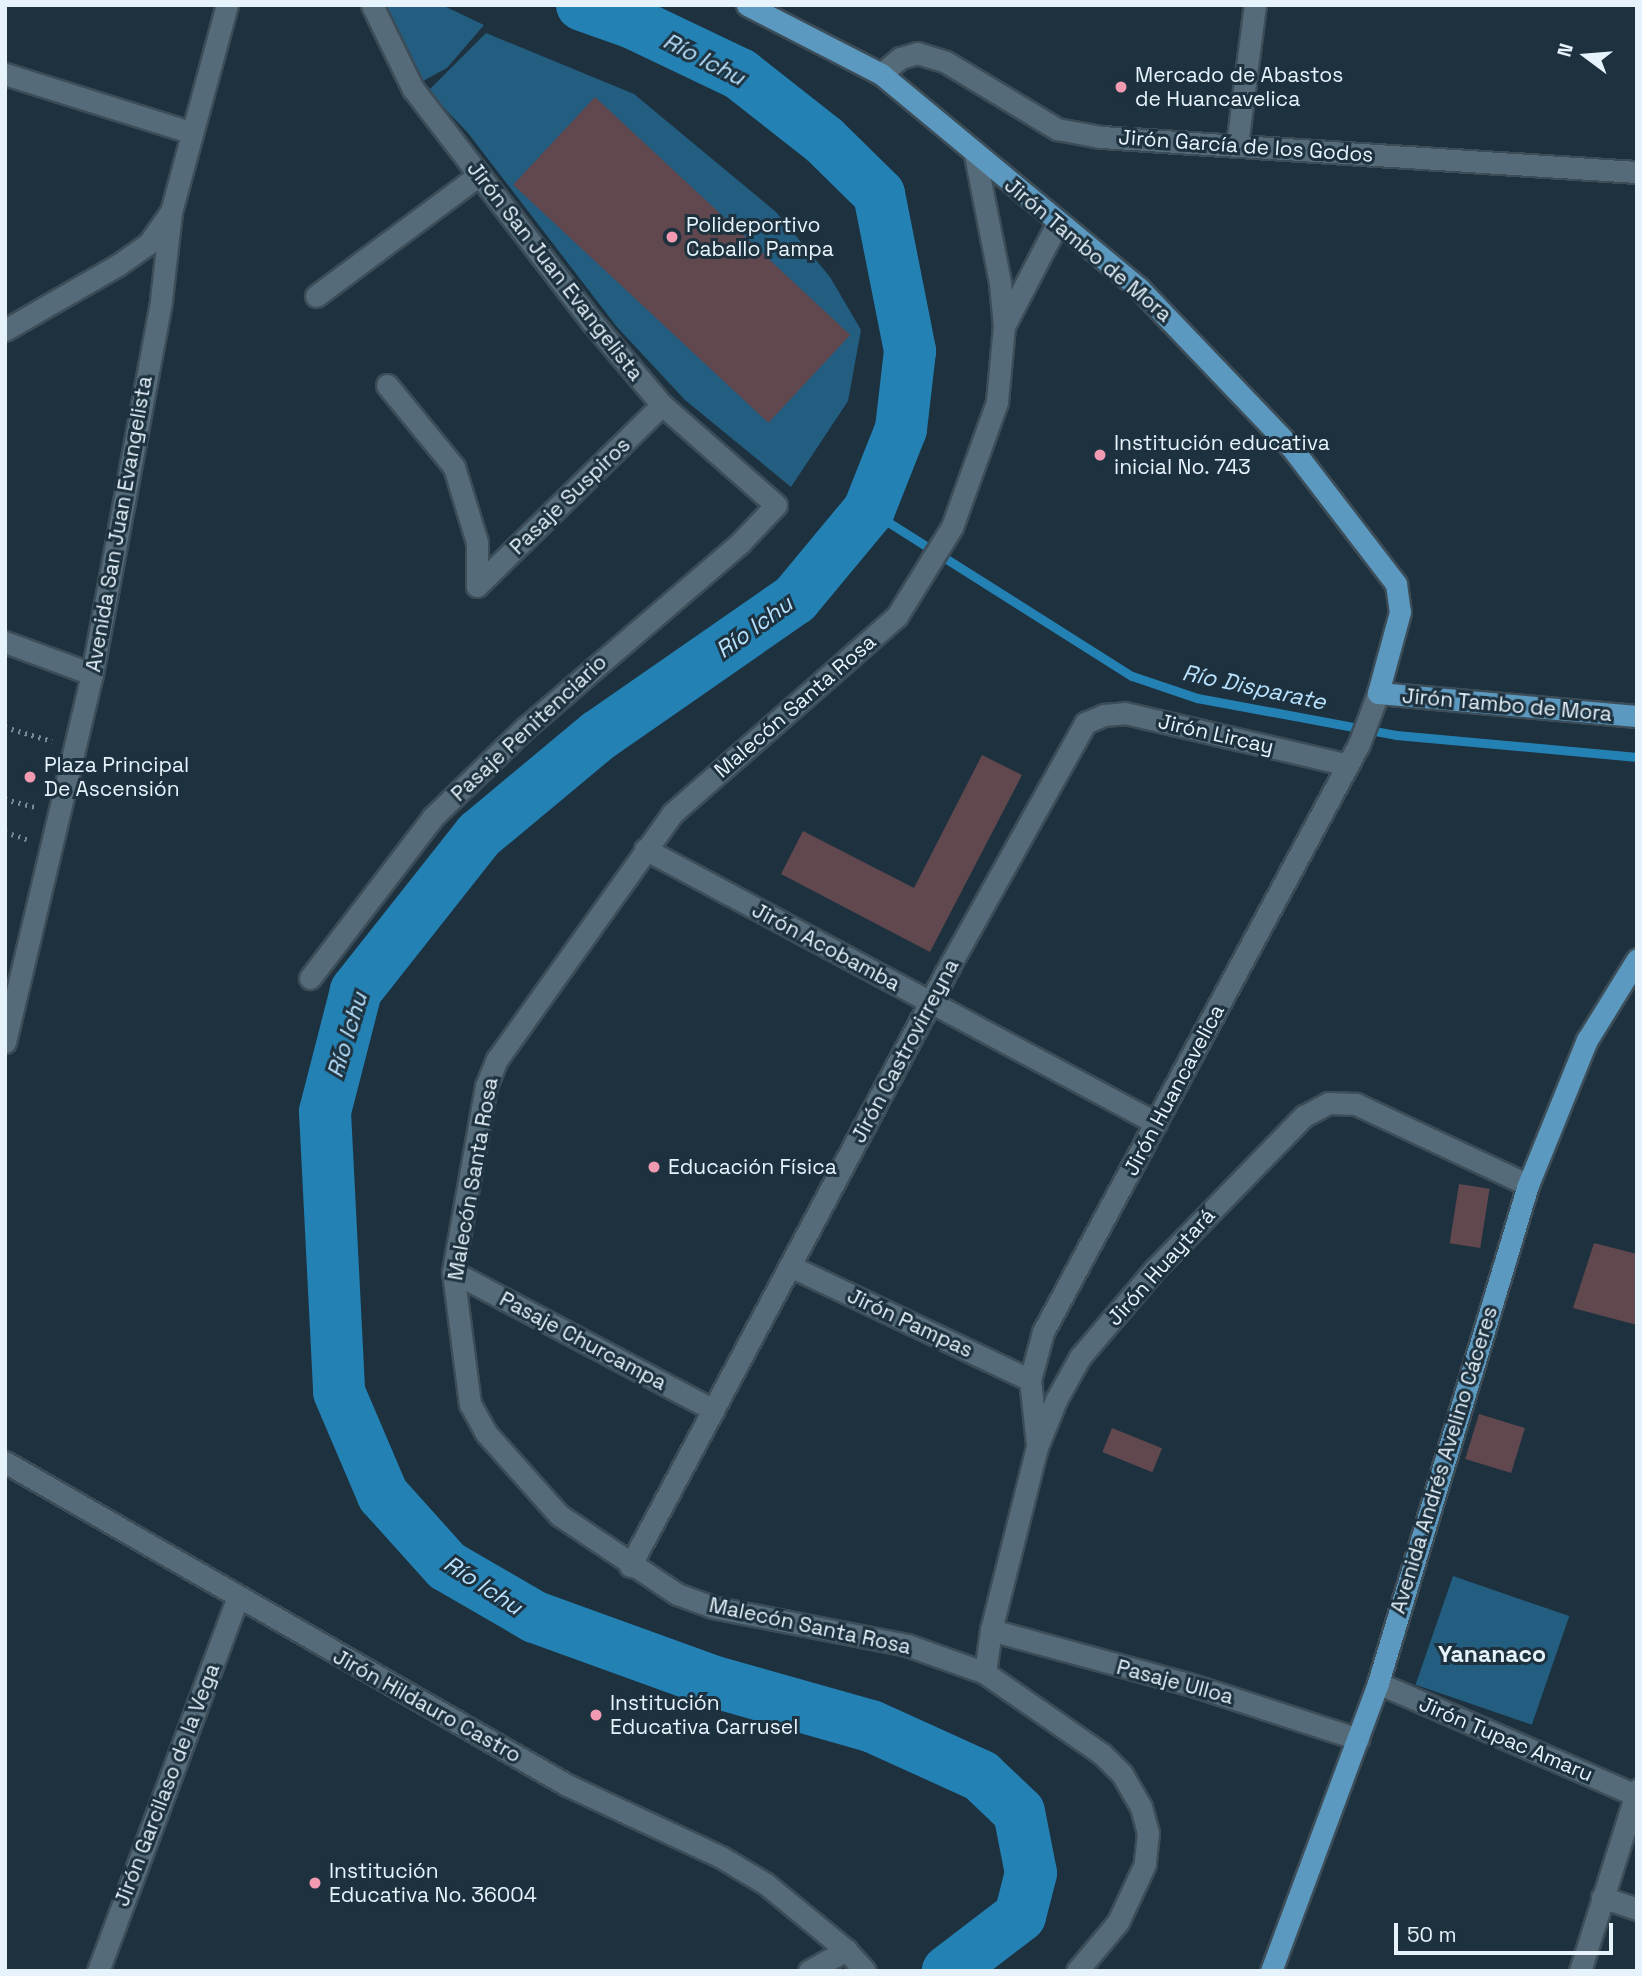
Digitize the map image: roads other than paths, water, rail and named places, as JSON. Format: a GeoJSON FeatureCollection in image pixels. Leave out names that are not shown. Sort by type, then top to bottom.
{"type":"FeatureCollection","features":[{"type":"Feature","properties":{"kind":"main road"},"geometry":{"type":"LineString","coordinates":[[747,5],[881,74],[975,155]]}},
{"type":"Feature","properties":{"kind":"main road","name":"Jirón Tambo de Mora"},"geometry":{"type":"LineString","coordinates":[[975,155],[1139,288],[1196,344],[1291,447],[1370,545],[1396,584],[1400,612],[1378,692],[1637,716]]}},
{"type":"Feature","properties":{"kind":"main road","name":"Avenida Andrés Avelino Cáceres"},"geometry":{"type":"LineString","coordinates":[[1271,1971],[1378,1684],[1528,1185],[1587,1040],[1637,959]]}},
{"type":"Feature","properties":{"kind":"street","name":"Avenida San Juan Evangelista"},"geometry":{"type":"LineString","coordinates":[[5,1042],[13,978],[92,674],[161,300],[171,212],[190,132],[227,5]]}},
{"type":"Feature","properties":{"kind":"street","name":"Jirón San Juan Evangelista"},"geometry":{"type":"LineString","coordinates":[[372,5],[412,89],[662,405],[776,505]]}},
{"type":"Feature","properties":{"kind":"street"},"geometry":{"type":"LineString","coordinates":[[1237,145],[1255,5]]}},
{"type":"Feature","properties":{"kind":"street","name":"Jirón García de los Godos"},"geometry":{"type":"LineString","coordinates":[[881,74],[900,58],[917,54],[946,62],[1057,129],[1101,137],[1637,172]]}},
{"type":"Feature","properties":{"kind":"street"},"geometry":{"type":"LineString","coordinates":[[5,74],[190,132]]}},
{"type":"Feature","properties":{"kind":"street"},"geometry":{"type":"LineString","coordinates":[[975,155],[1000,284],[1004,326]]}},
{"type":"Feature","properties":{"kind":"street"},"geometry":{"type":"LineString","coordinates":[[316,296],[479,175]]}},
{"type":"Feature","properties":{"kind":"street"},"geometry":{"type":"LineString","coordinates":[[5,330],[138,250],[171,212]]}},
{"type":"Feature","properties":{"kind":"street"},"geometry":{"type":"LineString","coordinates":[[1004,326],[1058,222]]}},
{"type":"Feature","properties":{"kind":"street","name":"Malecón Santa Rosa"},"geometry":{"type":"LineString","coordinates":[[1004,326],[996,402],[952,527],[912,596],[897,616],[672,814],[497,1059],[486,1086],[453,1272],[470,1404],[486,1433],[559,1515],[630,1566],[677,1594],[712,1607],[907,1646],[985,1673],[1102,1754],[1122,1774],[1141,1807],[1148,1833],[1145,1864],[1135,1894],[1096,1952],[1077,1971]]}},
{"type":"Feature","properties":{"kind":"street","name":"Pasaje Suspiros"},"geometry":{"type":"LineString","coordinates":[[387,385],[454,467],[477,542],[477,586],[662,405]]}},
{"type":"Feature","properties":{"kind":"street","name":"Pasaje Penitenciario"},"geometry":{"type":"LineString","coordinates":[[310,978],[433,817],[525,728],[740,543],[776,505]]}},
{"type":"Feature","properties":{"kind":"street"},"geometry":{"type":"LineString","coordinates":[[5,642],[92,674]]}},
{"type":"Feature","properties":{"kind":"street","name":"Jirón Tambo de Mora"},"geometry":{"type":"LineString","coordinates":[[1359,744],[1378,692]]}},
{"type":"Feature","properties":{"kind":"street","name":"Jirón Lircay"},"geometry":{"type":"LineString","coordinates":[[1085,723],[1104,715],[1125,713],[1348,765]]}},
{"type":"Feature","properties":{"kind":"street","name":"Jirón Castrovirreyna"},"geometry":{"type":"LineString","coordinates":[[630,1566],[930,1004],[1085,723]]}},
{"type":"Feature","properties":{"kind":"street","name":"Jirón Huancavelica"},"geometry":{"type":"LineString","coordinates":[[1037,1447],[1030,1380],[1044,1332],[1359,744]]}},
{"type":"Feature","properties":{"kind":"street","name":"Jirón Acobamba"},"geometry":{"type":"LineString","coordinates":[[645,849],[1156,1123]]}},
{"type":"Feature","properties":{"kind":"street","name":"Jirón Huaytará"},"geometry":{"type":"LineString","coordinates":[[985,1673],[991,1630],[1037,1447],[1056,1399],[1080,1357],[1192,1231],[1304,1116],[1328,1103],[1356,1104],[1528,1185]]}},
{"type":"Feature","properties":{"kind":"street","name":"Jirón Pampas"},"geometry":{"type":"LineString","coordinates":[[790,1266],[1030,1380]]}},
{"type":"Feature","properties":{"kind":"street","name":"Pasaje Churcampa"},"geometry":{"type":"LineString","coordinates":[[453,1272],[714,1410]]}},
{"type":"Feature","properties":{"kind":"street","name":"Jirón Hildauro Castro"},"geometry":{"type":"LineString","coordinates":[[5,1462],[237,1600],[567,1785],[721,1857],[766,1884],[846,1950],[864,1971]]}},
{"type":"Feature","properties":{"kind":"street","name":"Jirón Garcilaso de la Vega"},"geometry":{"type":"LineString","coordinates":[[98,1971],[237,1600]]}},
{"type":"Feature","properties":{"kind":"street","name":"Pasaje Ulloa"},"geometry":{"type":"LineString","coordinates":[[991,1630],[1229,1696],[1358,1739]]}},
{"type":"Feature","properties":{"kind":"street","name":"Jirón Tupac Amaru"},"geometry":{"type":"LineString","coordinates":[[1378,1684],[1636,1793]]}},
{"type":"Feature","properties":{"kind":"street"},"geometry":{"type":"LineString","coordinates":[[1580,1971],[1636,1793]]}},
{"type":"Feature","properties":{"kind":"street"},"geometry":{"type":"LineString","coordinates":[[1602,1897],[1637,1909]]}},
{"type":"Feature","properties":{"kind":"street"},"geometry":{"type":"LineString","coordinates":[[809,1971],[846,1950]]}},
{"type":"Feature","properties":{"kind":"waterway","name":"Río Ichu"},"geometry":{"type":"LineString","coordinates":[[582,5],[633,23],[740,74],[824,140],[879,194],[910,351],[901,429],[869,510],[795,599],[599,735],[479,835],[356,991],[325,1112],[339,1392],[383,1495],[447,1566],[535,1617],[715,1682],[871,1726],[981,1776],[1019,1812],[1031,1873],[1020,1916],[948,1971]]}},
{"type":"Feature","properties":{"kind":"waterway","name":"Río Disparate"},"geometry":{"type":"LineString","coordinates":[[869,510],[1132,676],[1197,698],[1396,735],[1637,757]]}},
{"type":"Feature","properties":{"kind":"place","name":"Mercado de Abastos de Huancavelica"},"geometry":{"type":"Point","coordinates":[1121,87]}},
{"type":"Feature","properties":{"kind":"place","name":"Polideportivo Caballo Pampa"},"geometry":{"type":"Point","coordinates":[672,237]}},
{"type":"Feature","properties":{"kind":"place","name":"Institución educativa inicial No. 743"},"geometry":{"type":"Point","coordinates":[1100,455]}},
{"type":"Feature","properties":{"kind":"place","name":"Plaza Principal De Ascensión"},"geometry":{"type":"Point","coordinates":[30,777]}},
{"type":"Feature","properties":{"kind":"place","name":"Educación Física"},"geometry":{"type":"Point","coordinates":[654,1167]}},
{"type":"Feature","properties":{"kind":"place","name":"Institución Educativa Carrusel"},"geometry":{"type":"Point","coordinates":[596,1715]}},
{"type":"Feature","properties":{"kind":"place","name":"Institución Educativa No. 36004"},"geometry":{"type":"Point","coordinates":[315,1883]}},
{"type":"Feature","properties":{"kind":"district","name":"Yananaco"},"geometry":{"type":"Point","coordinates":[1492,1654]}}]}
